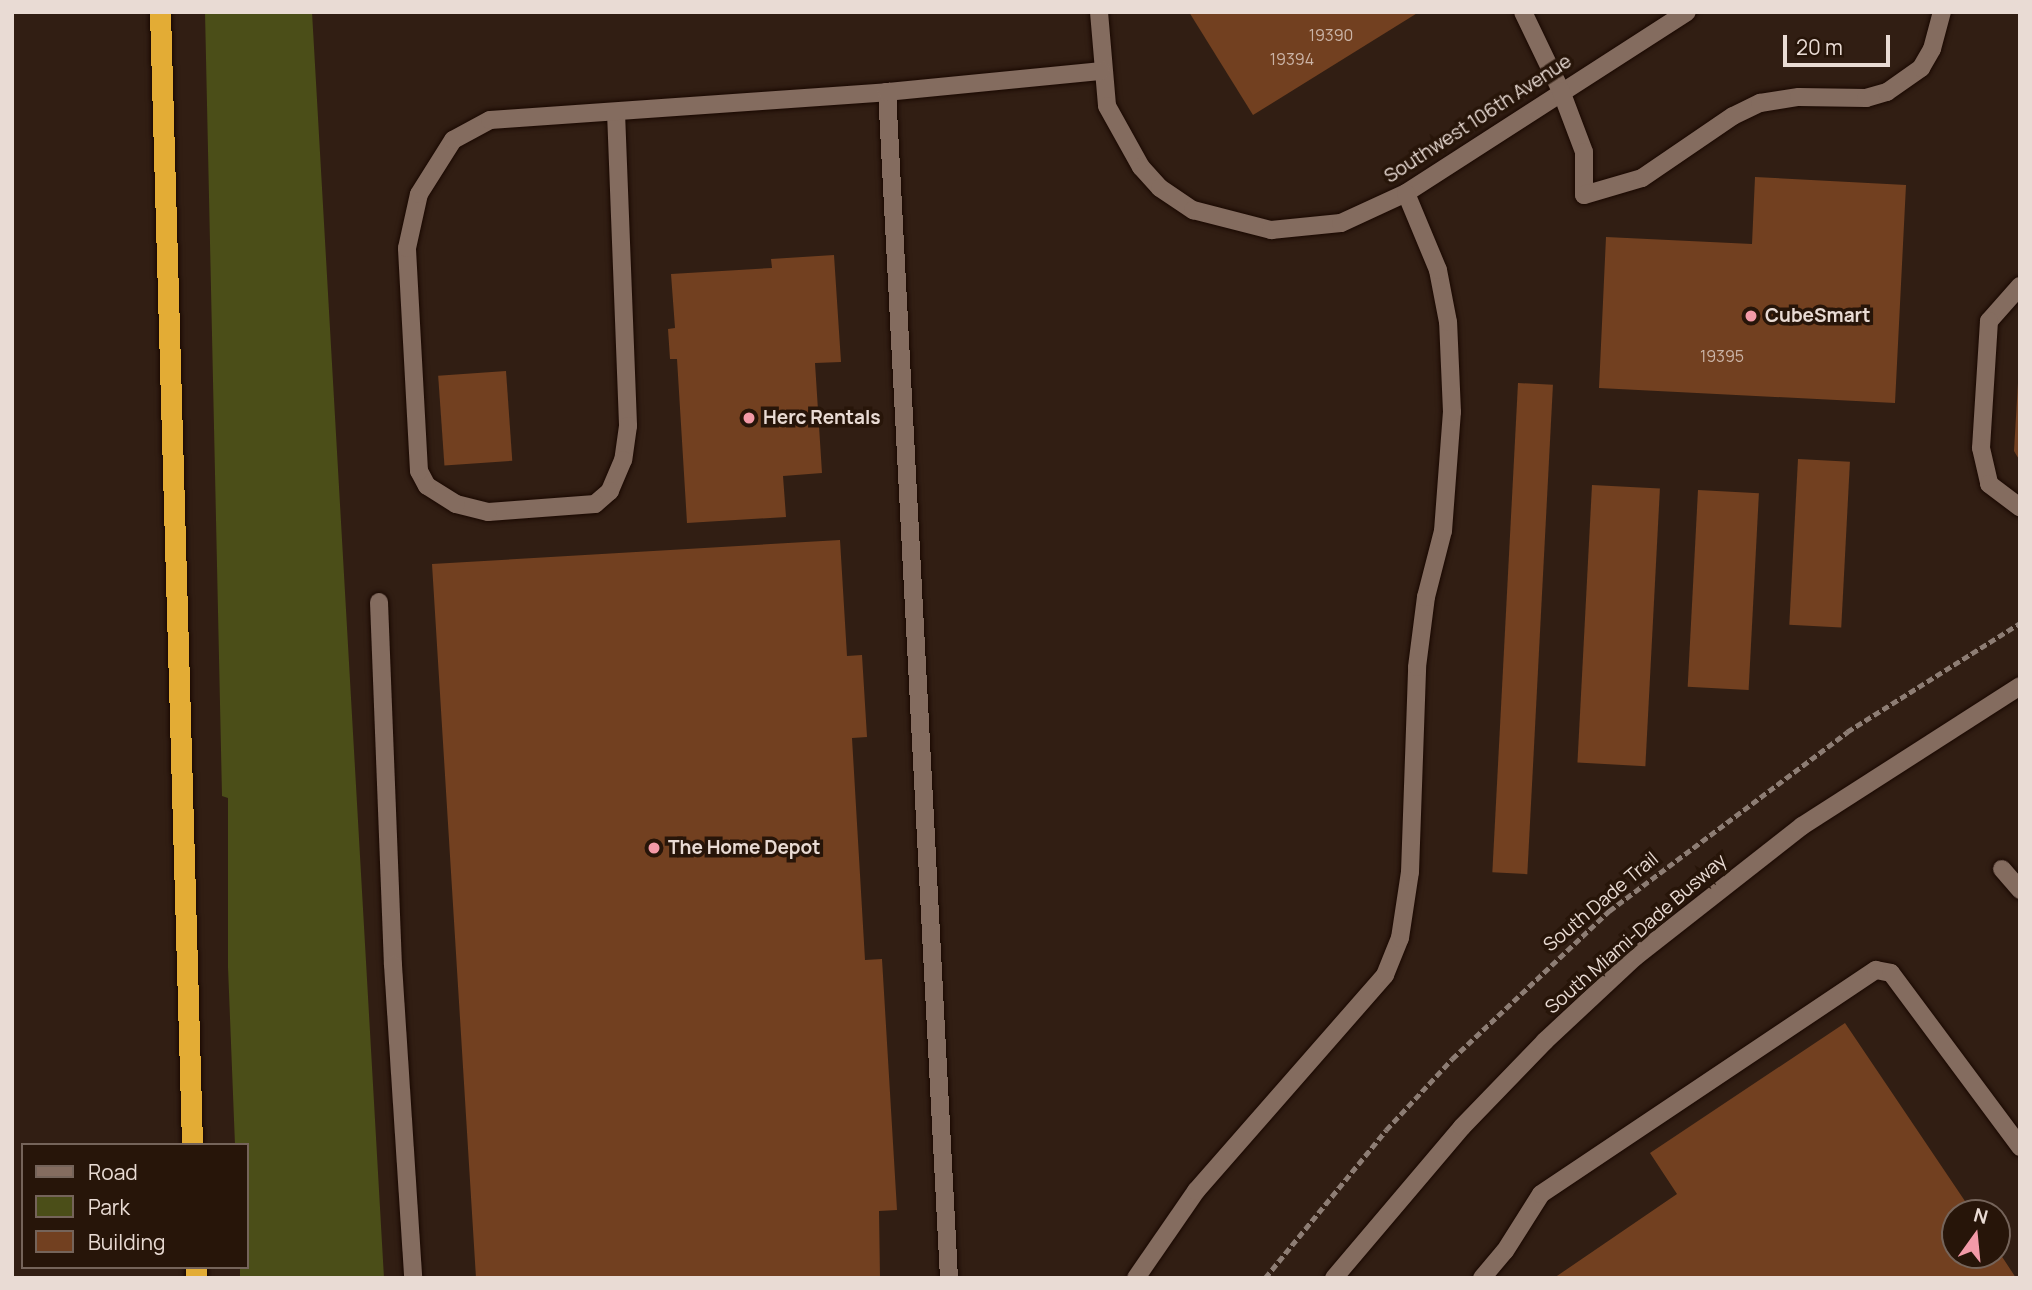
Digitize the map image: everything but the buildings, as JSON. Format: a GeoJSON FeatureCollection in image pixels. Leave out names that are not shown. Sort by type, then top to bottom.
{"type":"FeatureCollection","features":[{"type":"Feature","properties":{"kind":"highway"},"geometry":{"type":"LineString","coordinates":[[160,12],[192,1143]]}},
{"type":"Feature","properties":{"kind":"street","name":"Southwest 106th Avenue"},"geometry":{"type":"LineString","coordinates":[[1099,12],[1101,71],[1107,106],[1141,167],[1160,188],[1193,210],[1238,225],[1271,230],[1340,223],[1406,193],[1562,90],[1687,12]]}},
{"type":"Feature","properties":{"kind":"street"},"geometry":{"type":"LineString","coordinates":[[1523,12],[1562,90],[1584,152],[1584,195],[1642,178],[1733,116],[1760,103],[1799,97],[1866,99],[1887,92],[1920,68],[1932,49],[1942,12]]}},
{"type":"Feature","properties":{"kind":"street"},"geometry":{"type":"LineString","coordinates":[[615,112],[628,426],[623,460],[610,491],[595,504],[488,512],[456,505],[427,486],[419,471],[407,248],[419,194],[453,140],[471,127],[502,118],[887,92],[1101,71]]}},
{"type":"Feature","properties":{"kind":"street"},"geometry":{"type":"LineString","coordinates":[[887,92],[948,1278]]}},
{"type":"Feature","properties":{"kind":"street"},"geometry":{"type":"LineString","coordinates":[[1136,1278],[1196,1191],[1385,975],[1400,939],[1409,872],[1417,667],[1426,597],[1443,531],[1452,412],[1449,333],[1438,271],[1406,193]]}},
{"type":"Feature","properties":{"kind":"street"},"geometry":{"type":"LineString","coordinates":[[2020,286],[1989,321],[1981,448],[1989,484],[2020,508]]}},
{"type":"Feature","properties":{"kind":"street"},"geometry":{"type":"LineString","coordinates":[[379,602],[393,965],[413,1278]]}},
{"type":"Feature","properties":{"kind":"street","name":"South Miami-Dade Busway"},"geometry":{"type":"LineString","coordinates":[[1334,1278],[1431,1161],[1545,1041],[1672,926],[1802,826],[2020,686]]}},
{"type":"Feature","properties":{"kind":"street"},"geometry":{"type":"LineString","coordinates":[[2002,869],[2020,890]]}},
{"type":"Feature","properties":{"kind":"street"},"geometry":{"type":"LineString","coordinates":[[1482,1278],[1506,1251],[1541,1194],[1870,971],[1891,973],[2020,1147]]}},
{"type":"Feature","properties":{"kind":"path","name":"South Dade Trail"},"geometry":{"type":"LineString","coordinates":[[1265,1278],[1386,1130],[1452,1059],[1609,911],[1807,761],[2020,623]]}},
{"type":"Feature","properties":{"kind":"green space"},"geometry":{"type":"Polygon","coordinates":[[[205,12],[312,12],[384,1278],[240,1278],[240,1269],[248,1269],[248,1143],[235,1143],[228,967],[228,798],[222,796],[205,12]]]}},
{"type":"Feature","properties":{"kind":"place","name":"CubeSmart"},"geometry":{"type":"Point","coordinates":[1751,316]}},
{"type":"Feature","properties":{"kind":"place","name":"Herc Rentals"},"geometry":{"type":"Point","coordinates":[749,418]}},
{"type":"Feature","properties":{"kind":"place","name":"The Home Depot"},"geometry":{"type":"Point","coordinates":[654,848]}}]}
